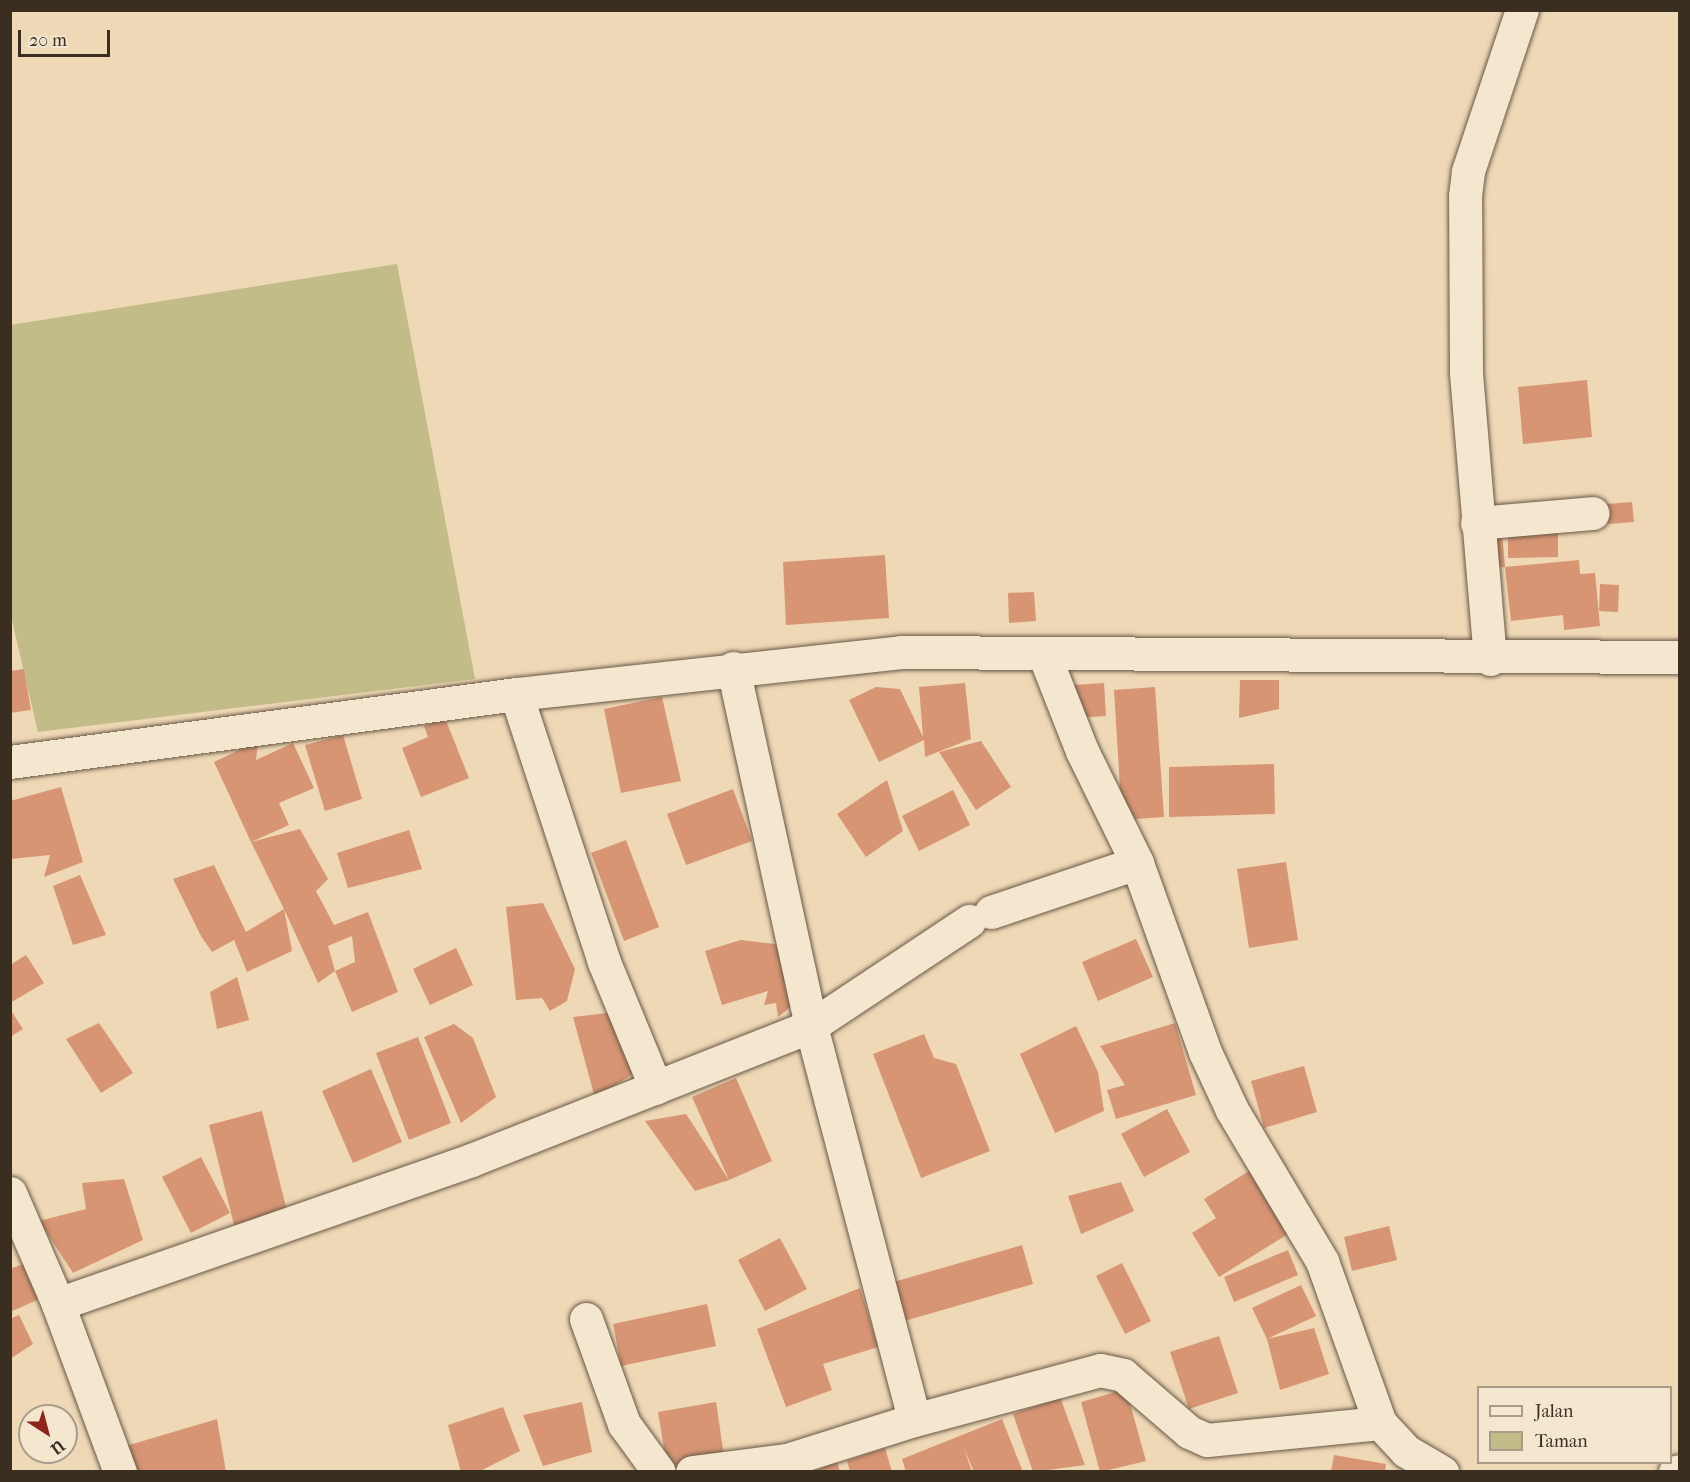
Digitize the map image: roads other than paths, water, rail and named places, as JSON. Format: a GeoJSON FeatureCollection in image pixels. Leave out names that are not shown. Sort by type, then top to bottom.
{"type":"FeatureCollection","features":[{"type":"Feature","properties":{"kind":"street"},"geometry":{"type":"LineString","coordinates":[[1490,659],[1466,371],[1465,196],[1522,10]]}},
{"type":"Feature","properties":{"kind":"street"},"geometry":{"type":"LineString","coordinates":[[1478,523],[1593,513]]}},
{"type":"Feature","properties":{"kind":"street"},"geometry":{"type":"LineString","coordinates":[[10,762],[516,694],[733,668],[901,652],[1045,657],[1490,659],[1680,657]]}},
{"type":"Feature","properties":{"kind":"street"},"geometry":{"type":"LineString","coordinates":[[1045,657],[1082,751],[1137,863],[1205,1052],[1232,1110],[1322,1261],[1380,1423],[1406,1450],[1442,1472]]}},
{"type":"Feature","properties":{"kind":"street"},"geometry":{"type":"LineString","coordinates":[[733,668],[811,1026],[914,1420]]}},
{"type":"Feature","properties":{"kind":"street"},"geometry":{"type":"LineString","coordinates":[[516,694],[604,962],[656,1088]]}},
{"type":"Feature","properties":{"kind":"street"},"geometry":{"type":"LineString","coordinates":[[58,1304],[471,1160],[811,1026],[980,917],[1137,863]]}},
{"type":"Feature","properties":{"kind":"street"},"geometry":{"type":"LineString","coordinates":[[10,1193],[58,1304],[120,1472]]}},
{"type":"Feature","properties":{"kind":"street"},"geometry":{"type":"LineString","coordinates":[[586,1319],[624,1424],[659,1472]]}},
{"type":"Feature","properties":{"kind":"street"},"geometry":{"type":"LineString","coordinates":[[692,1472],[787,1460],[914,1420],[1100,1370],[1122,1375],[1189,1432],[1208,1440],[1380,1423]]}},
{"type":"Feature","properties":{"kind":"street"},"geometry":{"type":"LineString","coordinates":[[1675,1472],[1680,1471]]}}]}
